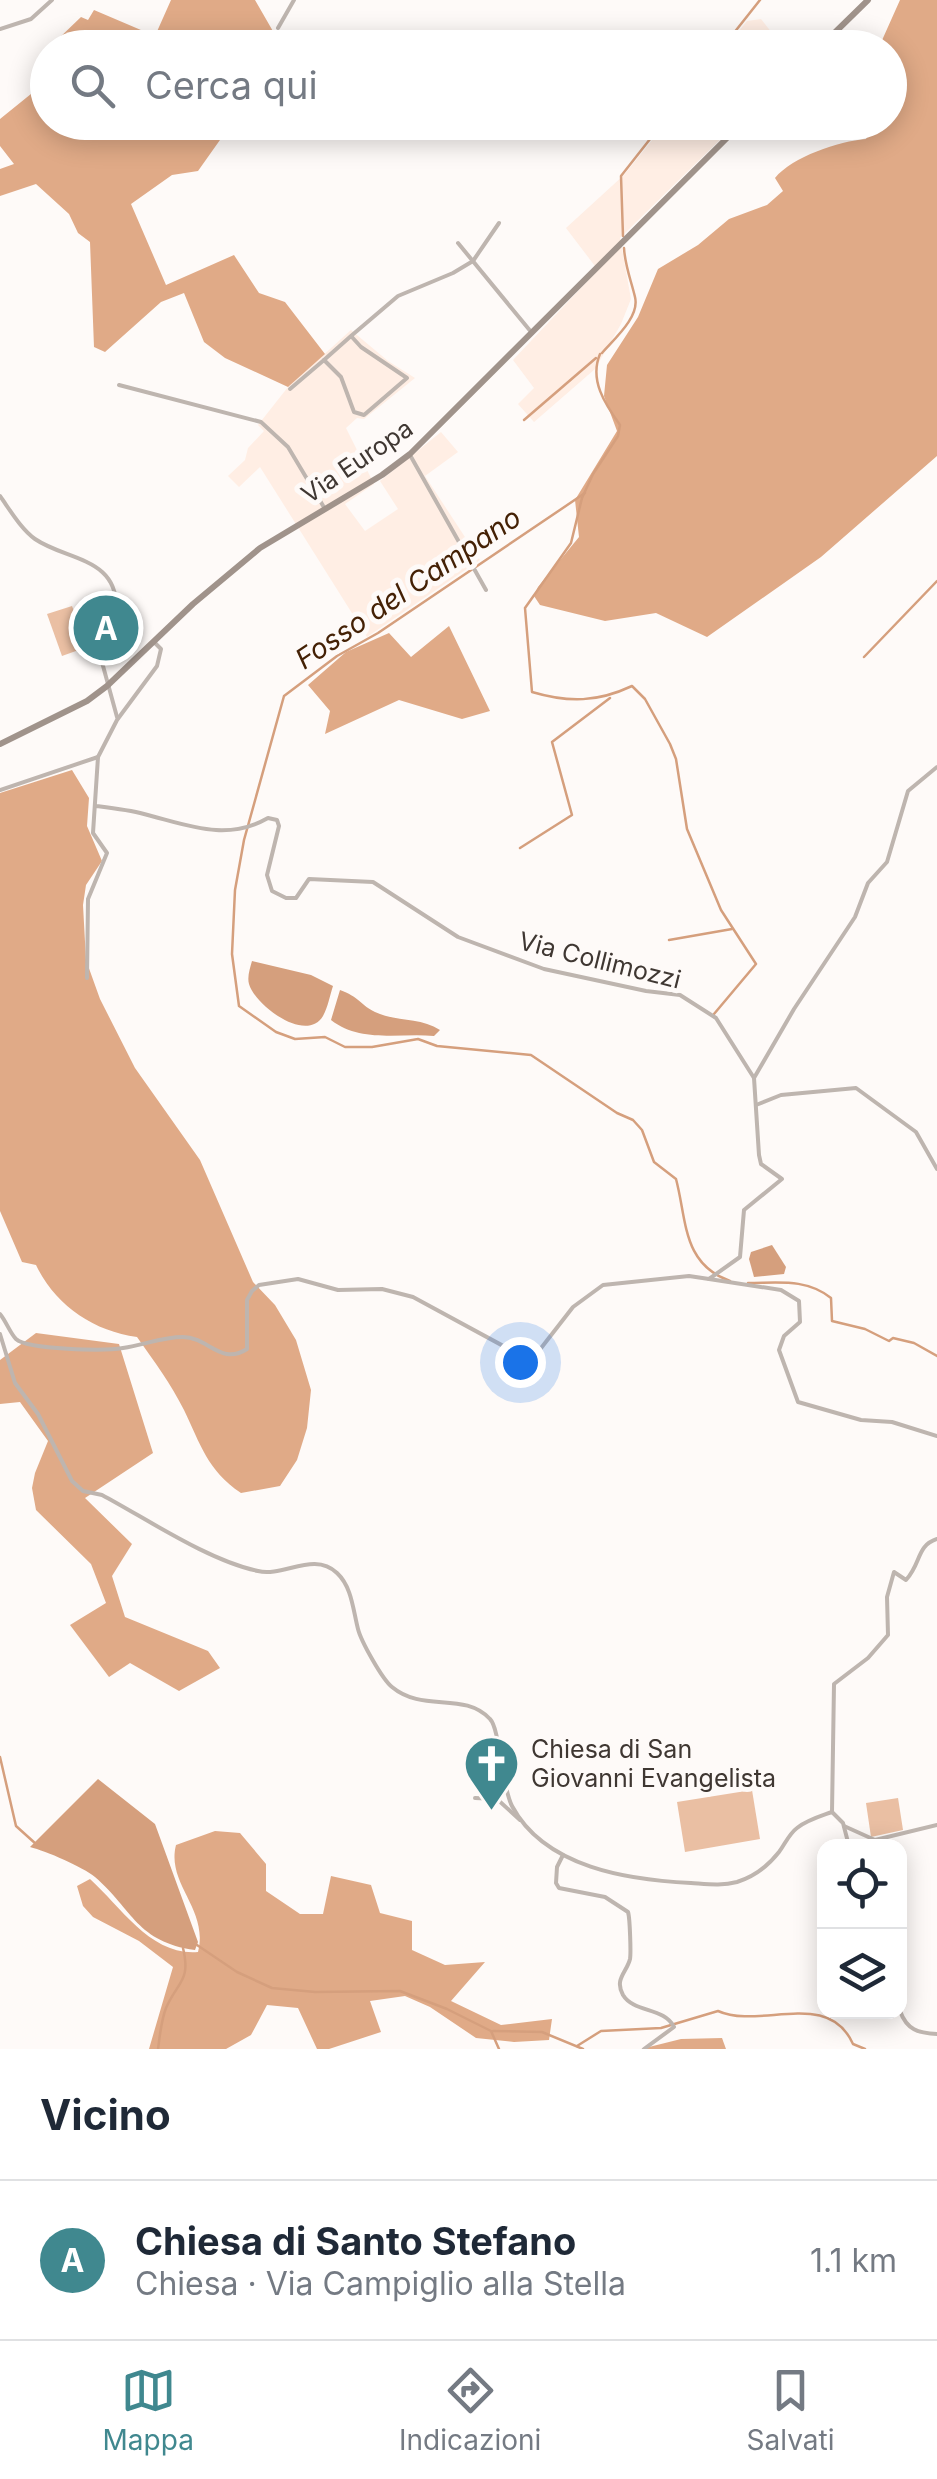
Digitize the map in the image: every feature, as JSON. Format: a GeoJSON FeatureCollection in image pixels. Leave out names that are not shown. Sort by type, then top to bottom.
{"type":"FeatureCollection","features":[{"type":"Feature","properties":{"kind":"main road"},"geometry":{"type":"LineString","coordinates":[[837,30],[868,0]]}},
{"type":"Feature","properties":{"kind":"main road","name":"Via Europa"},"geometry":{"type":"LineString","coordinates":[[0,744],[107,686],[260,548],[410,454],[724,140]]}},
{"type":"Feature","properties":{"kind":"street"},"geometry":{"type":"LineString","coordinates":[[0,29],[31,20],[52,0]]}},
{"type":"Feature","properties":{"kind":"street"},"geometry":{"type":"LineString","coordinates":[[278,28],[294,0]]}},
{"type":"Feature","properties":{"kind":"street"},"geometry":{"type":"LineString","coordinates":[[290,389],[398,296],[453,274],[473,261],[499,223]]}},
{"type":"Feature","properties":{"kind":"street"},"geometry":{"type":"LineString","coordinates":[[458,243],[532,333]]}},
{"type":"Feature","properties":{"kind":"street"},"geometry":{"type":"LineString","coordinates":[[324,360],[340,376],[356,414],[367,413],[406,381],[404,374],[350,336]]}},
{"type":"Feature","properties":{"kind":"street"},"geometry":{"type":"LineString","coordinates":[[120,385],[261,422],[288,447],[325,509]]}},
{"type":"Feature","properties":{"kind":"street"},"geometry":{"type":"LineString","coordinates":[[410,454],[486,590]]}},
{"type":"Feature","properties":{"kind":"street"},"geometry":{"type":"LineString","coordinates":[[0,496],[29,534],[98,565],[110,586],[116,612],[95,626],[94,633],[117,720]]}},
{"type":"Feature","properties":{"kind":"street"},"geometry":{"type":"LineString","coordinates":[[88,978],[88,899],[107,853],[93,833],[98,756],[117,720],[157,666],[161,650],[154,641]]}},
{"type":"Feature","properties":{"kind":"street"},"geometry":{"type":"LineString","coordinates":[[0,790],[98,756]]}},
{"type":"Feature","properties":{"kind":"street"},"geometry":{"type":"LineString","coordinates":[[709,1279],[740,1256],[744,1210],[782,1179],[761,1164],[754,1078],[855,917],[870,880],[887,862],[908,792],[937,767]]}},
{"type":"Feature","properties":{"kind":"street","name":"Via Collimozzi"},"geometry":{"type":"LineString","coordinates":[[96,806],[141,813],[210,832],[248,828],[268,818],[277,820],[280,826],[268,875],[272,891],[279,895],[296,898],[304,884],[315,878],[373,882],[458,937],[544,969],[646,992],[676,994],[716,1018],[754,1078]]}},
{"type":"Feature","properties":{"kind":"street"},"geometry":{"type":"LineString","coordinates":[[756,1106],[781,1095],[856,1088],[916,1132],[937,1169]]}},
{"type":"Feature","properties":{"kind":"street"},"geometry":{"type":"LineString","coordinates":[[0,1314],[14,1338],[25,1344],[118,1349],[149,1340],[188,1336],[221,1355],[230,1355],[246,1349],[247,1300],[252,1291],[259,1285],[298,1279],[338,1290],[382,1288],[414,1297],[530,1361],[573,1307],[603,1286],[689,1276],[780,1290],[799,1301],[800,1322],[784,1336],[779,1350],[798,1402],[937,1436]]}},
{"type":"Feature","properties":{"kind":"street"},"geometry":{"type":"LineString","coordinates":[[0,1334],[16,1384],[38,1414],[72,1481],[224,1560],[262,1573],[320,1563],[335,1571],[354,1606],[358,1632],[392,1687],[426,1703],[472,1706],[489,1718],[495,1726],[500,1774],[512,1806],[531,1830]]}},
{"type":"Feature","properties":{"kind":"street"},"geometry":{"type":"LineString","coordinates":[[937,1539],[921,1549],[918,1567],[906,1580],[894,1572],[887,1597],[888,1635],[868,1658],[834,1684],[832,1812],[844,1826],[874,1840],[937,1824]]}},
{"type":"Feature","properties":{"kind":"street"},"geometry":{"type":"LineString","coordinates":[[475,1798],[498,1799],[563,1855],[603,1872],[663,1882],[723,1885],[762,1869],[797,1828],[832,1812]]}},
{"type":"Feature","properties":{"kind":"street"},"geometry":{"type":"LineString","coordinates":[[844,1826],[847,1839]]}},
{"type":"Feature","properties":{"kind":"street"},"geometry":{"type":"LineString","coordinates":[[563,1855],[557,1867],[556,1883],[560,1888],[606,1898],[628,1912],[630,1957],[622,1970],[621,1989],[630,2002],[666,2015],[674,2027],[644,2049]]}},
{"type":"Feature","properties":{"kind":"street"},"geometry":{"type":"LineString","coordinates":[[903,2019],[918,2033],[937,2034]]}},
{"type":"Feature","properties":{"kind":"shaded area"},"geometry":{"type":"Polygon","coordinates":[[[171,0],[255,0],[272,30],[158,30],[171,0]]]}},
{"type":"Feature","properties":{"kind":"shaded area"},"geometry":{"type":"Polygon","coordinates":[[[900,0],[937,0],[937,456],[821,557],[707,637],[656,613],[605,621],[540,605],[534,596],[538,587],[579,537],[575,500],[617,431],[604,396],[607,365],[638,317],[658,269],[698,245],[729,219],[767,205],[783,191],[775,178],[804,157],[860,140],[907,140],[907,30],[887,30],[900,0]]]}},
{"type":"Feature","properties":{"kind":"shaded area"},"geometry":{"type":"Polygon","coordinates":[[[94,10],[141,30],[67,30],[81,17],[88,20],[94,10]]]}},
{"type":"Feature","properties":{"kind":"shaded area"},"geometry":{"type":"Polygon","coordinates":[[[761,19],[770,30],[740,30],[747,21],[761,19]]]}},
{"type":"Feature","properties":{"kind":"shaded area"},"geometry":{"type":"Polygon","coordinates":[[[30,95],[30,140],[220,140],[198,171],[172,175],[131,204],[166,285],[234,255],[259,293],[285,302],[325,354],[288,387],[225,358],[204,342],[184,293],[161,302],[105,352],[94,347],[90,242],[78,233],[69,214],[36,184],[0,196],[0,169],[14,164],[0,146],[0,119],[30,95]]]}},
{"type":"Feature","properties":{"kind":"shaded area"},"geometry":{"type":"Polygon","coordinates":[[[652,140],[720,140],[620,238],[631,299],[621,324],[595,369],[534,422],[518,404],[534,388],[513,360],[598,270],[566,228],[624,175],[652,140]]]}},
{"type":"Feature","properties":{"kind":"shaded area"},"geometry":{"type":"Polygon","coordinates":[[[351,330],[415,378],[364,419],[357,418],[346,428],[374,484],[345,504],[365,531],[398,509],[380,481],[441,432],[458,452],[425,476],[480,560],[367,637],[260,467],[239,487],[228,476],[245,460],[248,448],[264,431],[258,425],[288,387],[351,330]]]}},
{"type":"Feature","properties":{"kind":"shaded area"},"geometry":{"type":"Polygon","coordinates":[[[72,606],[87,647],[62,656],[47,614],[72,606]]]}},
{"type":"Feature","properties":{"kind":"shaded area"},"geometry":{"type":"Polygon","coordinates":[[[449,626],[490,711],[462,719],[399,700],[325,734],[330,711],[308,685],[346,652],[389,633],[411,657],[449,626]]]}},
{"type":"Feature","properties":{"kind":"shaded area"},"geometry":{"type":"Polygon","coordinates":[[[72,770],[89,798],[87,826],[102,861],[86,885],[83,905],[86,960],[100,999],[135,1068],[200,1160],[253,1282],[275,1305],[296,1340],[311,1390],[307,1428],[297,1460],[280,1486],[241,1493],[229,1484],[206,1456],[174,1391],[137,1337],[105,1329],[65,1304],[36,1265],[22,1262],[0,1211],[0,793],[72,770]]]}},
{"type":"Feature","properties":{"kind":"shaded area"},"geometry":{"type":"Polygon","coordinates":[[[252,961],[311,975],[333,986],[323,1016],[315,1024],[305,1026],[271,1011],[249,984],[252,961]]]}},
{"type":"Feature","properties":{"kind":"shaded area"},"geometry":{"type":"Polygon","coordinates":[[[340,990],[375,1012],[440,1030],[434,1036],[354,1032],[331,1020],[340,990]]]}},
{"type":"Feature","properties":{"kind":"shaded area"},"geometry":{"type":"Polygon","coordinates":[[[772,1245],[786,1267],[784,1274],[754,1277],[751,1252],[772,1245]]]}},
{"type":"Feature","properties":{"kind":"shaded area"},"geometry":{"type":"Polygon","coordinates":[[[36,1333],[119,1344],[153,1453],[85,1498],[132,1544],[112,1576],[125,1617],[208,1651],[220,1668],[179,1691],[130,1663],[109,1677],[70,1625],[106,1603],[91,1564],[36,1510],[32,1488],[48,1441],[20,1402],[0,1404],[0,1360],[36,1333]]]}},
{"type":"Feature","properties":{"kind":"shaded area"},"geometry":{"type":"Polygon","coordinates":[[[98,1779],[155,1824],[198,1942],[195,1950],[160,1940],[89,1873],[30,1847],[98,1779]]]}},
{"type":"Feature","properties":{"kind":"shaded area"},"geometry":{"type":"Polygon","coordinates":[[[752,1790],[760,1839],[685,1852],[677,1802],[752,1790]]]}},
{"type":"Feature","properties":{"kind":"shaded area"},"geometry":{"type":"Polygon","coordinates":[[[898,1798],[903,1830],[871,1837],[866,1803],[898,1798]]]}},
{"type":"Feature","properties":{"kind":"shaded area"},"geometry":{"type":"Polygon","coordinates":[[[215,1831],[240,1833],[266,1864],[266,1891],[300,1914],[323,1914],[331,1876],[371,1885],[380,1913],[412,1921],[412,1950],[445,1965],[485,1962],[451,2001],[501,2025],[552,2019],[549,2040],[476,2038],[430,2007],[405,1996],[370,2001],[381,2032],[329,2049],[317,2049],[298,2008],[267,2005],[251,2035],[226,2049],[149,2049],[173,1967],[139,1941],[93,1917],[83,1906],[77,1886],[90,1879],[152,1938],[181,1951],[198,1952],[198,1923],[177,1872],[176,1845],[215,1831]]]}},
{"type":"Feature","properties":{"kind":"shaded area"},"geometry":{"type":"Polygon","coordinates":[[[722,2038],[726,2049],[641,2049],[681,2039],[722,2038]]]}},
{"type":"Feature","properties":{"kind":"waterway"},"geometry":{"type":"LineString","coordinates":[[736,30],[760,0]]}},
{"type":"Feature","properties":{"kind":"waterway"},"geometry":{"type":"LineString","coordinates":[[623,236],[621,176],[649,140]]}},
{"type":"Feature","properties":{"kind":"waterway"},"geometry":{"type":"LineString","coordinates":[[602,353],[625,327],[636,305],[624,248]]}},
{"type":"Feature","properties":{"kind":"waterway"},"geometry":{"type":"LineString","coordinates":[[600,354],[596,373],[604,400],[620,425],[618,436],[582,498],[571,543],[525,608],[532,692],[583,699],[632,686],[645,699],[676,759],[687,829],[721,910],[756,964],[714,1014]]}},
{"type":"Feature","properties":{"kind":"waterway"},"geometry":{"type":"LineString","coordinates":[[524,420],[596,358]]}},
{"type":"Feature","properties":{"kind":"waterway","name":"Fosso del Campano"},"geometry":{"type":"LineString","coordinates":[[585,493],[378,633],[337,656],[284,696],[244,840],[235,890],[232,954],[239,1006],[276,1032],[295,1039],[325,1037],[345,1047],[418,1039],[437,1046],[531,1055],[633,1120],[642,1130],[654,1162],[676,1179],[695,1252],[703,1264],[730,1281]]}},
{"type":"Feature","properties":{"kind":"waterway"},"geometry":{"type":"LineString","coordinates":[[864,657],[937,581]]}},
{"type":"Feature","properties":{"kind":"waterway"},"geometry":{"type":"LineString","coordinates":[[520,848],[572,815],[552,742],[610,698]]}},
{"type":"Feature","properties":{"kind":"waterway"},"geometry":{"type":"LineString","coordinates":[[669,940],[732,929]]}},
{"type":"Feature","properties":{"kind":"waterway","name":"Fosso del Campano"},"geometry":{"type":"LineString","coordinates":[[748,1283],[812,1287],[831,1298],[832,1321],[865,1329],[889,1341],[893,1338],[914,1343],[937,1356]]}},
{"type":"Feature","properties":{"kind":"waterway"},"geometry":{"type":"LineString","coordinates":[[0,1757],[16,1826],[36,1844]]}},
{"type":"Feature","properties":{"kind":"waterway"},"geometry":{"type":"LineString","coordinates":[[194,1943],[237,1972],[272,1988],[400,1991],[491,2031],[499,2049]]}},
{"type":"Feature","properties":{"kind":"waterway"},"geometry":{"type":"LineString","coordinates":[[158,2049],[166,2008],[184,1974],[183,1948]]}},
{"type":"Feature","properties":{"kind":"waterway"},"geometry":{"type":"LineString","coordinates":[[577,2046],[601,2031],[661,2028],[718,2011],[735,2016],[810,2014],[827,2018],[842,2027],[853,2044],[865,2049]]}},
{"type":"Feature","properties":{"kind":"waterway"},"geometry":{"type":"LineString","coordinates":[[493,2031],[542,2032],[583,2049]]}},
{"type":"Feature","properties":{"kind":"place","name":"Chiesa di Santo Stefano"},"geometry":{"type":"Point","coordinates":[106,628]}},
{"type":"Feature","properties":{"kind":"place","name":"Chiesa di San Giovanni Evangelista"},"geometry":{"type":"Point","coordinates":[492,1812]}}]}
